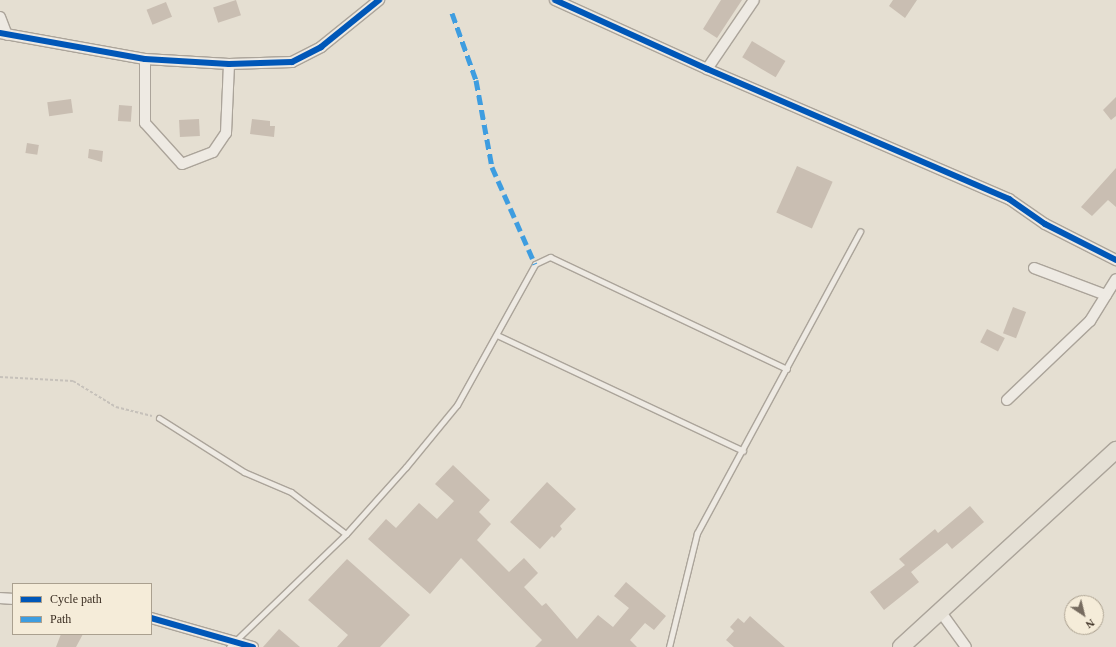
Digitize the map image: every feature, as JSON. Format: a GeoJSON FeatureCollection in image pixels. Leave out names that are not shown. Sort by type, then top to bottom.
{"type":"FeatureCollection","features":[{"type":"Feature","properties":{"kind":"main road"},"geometry":{"type":"LineString","coordinates":[[900,647],[1116,450]]}},
{"type":"Feature","properties":{"kind":"street"},"geometry":{"type":"LineString","coordinates":[[0,17],[3,34],[145,59],[230,64],[292,62],[322,47],[379,0]]}},
{"type":"Feature","properties":{"kind":"street"},"geometry":{"type":"LineString","coordinates":[[555,0],[707,69],[1009,199],[1045,224],[1116,260]]}},
{"type":"Feature","properties":{"kind":"street"},"geometry":{"type":"LineString","coordinates":[[707,69],[754,0]]}},
{"type":"Feature","properties":{"kind":"street"},"geometry":{"type":"LineString","coordinates":[[145,59],[145,123],[182,164],[213,152],[226,133],[230,64]]}},
{"type":"Feature","properties":{"kind":"street"},"geometry":{"type":"LineString","coordinates":[[1034,268],[1106,295]]}},
{"type":"Feature","properties":{"kind":"street"},"geometry":{"type":"LineString","coordinates":[[1007,400],[1090,321],[1116,279]]}},
{"type":"Feature","properties":{"kind":"street"},"geometry":{"type":"LineString","coordinates":[[0,598],[12,599]]}},
{"type":"Feature","properties":{"kind":"street"},"geometry":{"type":"LineString","coordinates":[[940,611],[966,647]]}},
{"type":"Feature","properties":{"kind":"street"},"geometry":{"type":"LineString","coordinates":[[152,618],[232,644],[253,647]]}},
{"type":"Feature","properties":{"kind":"lane"},"geometry":{"type":"LineString","coordinates":[[669,647],[697,533],[787,369],[860,231]]}},
{"type":"Feature","properties":{"kind":"lane"},"geometry":{"type":"LineString","coordinates":[[232,644],[346,534],[406,467],[457,405],[497,335],[534,264],[550,258],[787,369]]}},
{"type":"Feature","properties":{"kind":"lane"},"geometry":{"type":"LineString","coordinates":[[497,335],[743,450]]}},
{"type":"Feature","properties":{"kind":"lane"},"geometry":{"type":"LineString","coordinates":[[159,418],[244,472],[291,492],[346,534]]}},
{"type":"Feature","properties":{"kind":"path"},"geometry":{"type":"LineString","coordinates":[[0,377],[73,381],[116,407],[159,418]]}},
{"type":"Feature","properties":{"kind":"building"},"geometry":{"type":"Polygon","coordinates":[[[236,0],[241,15],[218,23],[213,7],[236,0]]]}},
{"type":"Feature","properties":{"kind":"building"},"geometry":{"type":"Polygon","coordinates":[[[721,0],[742,0],[717,38],[703,29],[721,0]]]}},
{"type":"Feature","properties":{"kind":"building"},"geometry":{"type":"Polygon","coordinates":[[[893,0],[917,0],[905,18],[889,6],[893,0]]]}},
{"type":"Feature","properties":{"kind":"building"},"geometry":{"type":"Polygon","coordinates":[[[166,2],[172,17],[153,25],[147,10],[166,2]]]}},
{"type":"Feature","properties":{"kind":"building"},"geometry":{"type":"Polygon","coordinates":[[[752,41],[785,61],[776,77],[742,57],[752,41]]]}},
{"type":"Feature","properties":{"kind":"building"},"geometry":{"type":"Polygon","coordinates":[[[1116,97],[1116,116],[1111,120],[1103,110],[1116,97]]]}},
{"type":"Feature","properties":{"kind":"building"},"geometry":{"type":"Polygon","coordinates":[[[71,99],[73,113],[49,116],[47,102],[71,99]]]}},
{"type":"Feature","properties":{"kind":"building"},"geometry":{"type":"Polygon","coordinates":[[[119,105],[132,106],[131,122],[118,121],[119,105]]]}},
{"type":"Feature","properties":{"kind":"building"},"geometry":{"type":"Polygon","coordinates":[[[199,119],[200,136],[180,137],[179,120],[199,119]]]}},
{"type":"Feature","properties":{"kind":"building"},"geometry":{"type":"Polygon","coordinates":[[[252,119],[270,121],[270,126],[275,126],[274,137],[250,134],[252,119]]]}},
{"type":"Feature","properties":{"kind":"building"},"geometry":{"type":"Polygon","coordinates":[[[27,143],[39,145],[37,155],[25,153],[27,143]]]}},
{"type":"Feature","properties":{"kind":"building"},"geometry":{"type":"Polygon","coordinates":[[[89,149],[103,151],[102,162],[88,158],[89,149]]]}},
{"type":"Feature","properties":{"kind":"building"},"geometry":{"type":"Polygon","coordinates":[[[797,166],[833,182],[812,228],[776,213],[797,166]]]}},
{"type":"Feature","properties":{"kind":"building"},"geometry":{"type":"Polygon","coordinates":[[[1116,168],[1116,207],[1108,200],[1092,216],[1081,207],[1116,168]]]}},
{"type":"Feature","properties":{"kind":"building"},"geometry":{"type":"Polygon","coordinates":[[[1013,307],[1026,312],[1016,338],[1003,333],[1013,307]]]}},
{"type":"Feature","properties":{"kind":"building"},"geometry":{"type":"Polygon","coordinates":[[[987,329],[1005,338],[998,351],[980,342],[987,329]]]}},
{"type":"Feature","properties":{"kind":"building"},"geometry":{"type":"Polygon","coordinates":[[[453,465],[490,500],[479,512],[491,524],[477,540],[509,572],[524,558],[538,573],[524,587],[542,606],[546,603],[577,639],[598,615],[613,627],[629,608],[614,596],[626,582],[666,616],[654,630],[645,623],[630,640],[637,647],[535,647],[542,640],[461,558],[430,594],[368,539],[386,519],[396,528],[419,503],[437,519],[454,501],[435,484],[453,465]]]}},
{"type":"Feature","properties":{"kind":"building"},"geometry":{"type":"Polygon","coordinates":[[[547,482],[576,509],[560,526],[562,529],[554,538],[552,536],[540,549],[510,522],[547,482]]]}},
{"type":"Feature","properties":{"kind":"building"},"geometry":{"type":"Polygon","coordinates":[[[970,506],[984,522],[952,549],[947,543],[911,572],[919,582],[884,610],[870,592],[905,565],[899,559],[935,529],[938,533],[970,506]]]}},
{"type":"Feature","properties":{"kind":"building"},"geometry":{"type":"Polygon","coordinates":[[[347,559],[410,615],[380,647],[337,647],[348,635],[308,600],[347,559]]]}},
{"type":"Feature","properties":{"kind":"building"},"geometry":{"type":"Polygon","coordinates":[[[750,616],[785,647],[734,647],[726,640],[734,631],[730,627],[738,618],[744,623],[750,616]]]}},
{"type":"Feature","properties":{"kind":"building"},"geometry":{"type":"Polygon","coordinates":[[[279,629],[300,647],[263,647],[279,629]]]}},
{"type":"Feature","properties":{"kind":"building"},"geometry":{"type":"Polygon","coordinates":[[[61,635],[82,635],[76,647],[56,647],[61,635]]]}},
{"type":"Feature","properties":{"kind":"marked path"},"geometry":{"type":"LineString","coordinates":[[452,13],[476,80],[492,167],[535,264]]}},
{"type":"Feature","properties":{"kind":"cycle path"},"geometry":{"type":"LineString","coordinates":[[0,33],[145,59],[229,64],[292,62],[321,47],[379,0]]}},
{"type":"Feature","properties":{"kind":"cycle path"},"geometry":{"type":"LineString","coordinates":[[555,0],[707,69],[1009,199],[1045,224],[1116,260]]}},
{"type":"Feature","properties":{"kind":"cycle path"},"geometry":{"type":"LineString","coordinates":[[152,618],[253,647]]}}]}
